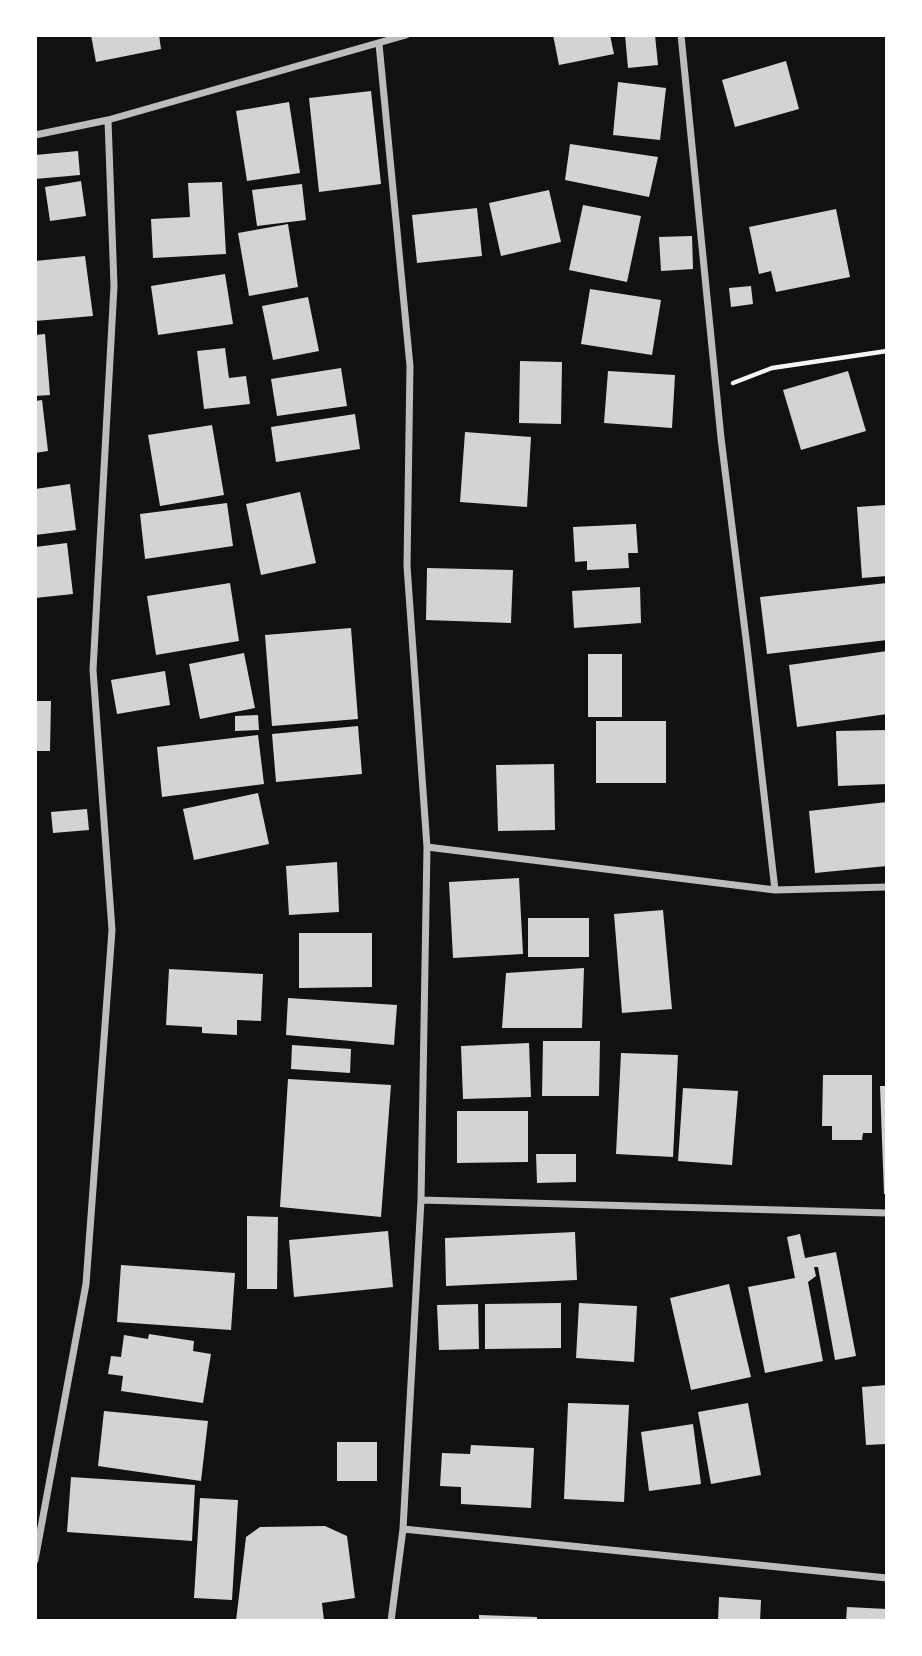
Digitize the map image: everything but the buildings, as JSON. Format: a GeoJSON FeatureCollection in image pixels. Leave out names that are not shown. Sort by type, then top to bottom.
{"type":"FeatureCollection","features":[{"type":"Feature","properties":{"kind":"street"},"geometry":{"type":"LineString","coordinates":[[35,135],[108,120],[406,35]]}},
{"type":"Feature","properties":{"kind":"street"},"geometry":{"type":"LineString","coordinates":[[681,35],[716,390],[775,890]]}},
{"type":"Feature","properties":{"kind":"street"},"geometry":{"type":"LineString","coordinates":[[379,44],[410,366],[407,566],[427,847],[421,1200],[403,1529],[391,1621]]}},
{"type":"Feature","properties":{"kind":"street"},"geometry":{"type":"LineString","coordinates":[[35,1560],[86,1284],[112,930],[93,670],[114,286],[108,120]]}},
{"type":"Feature","properties":{"kind":"street"},"geometry":{"type":"LineString","coordinates":[[427,847],[775,890],[887,887]]}},
{"type":"Feature","properties":{"kind":"street"},"geometry":{"type":"LineString","coordinates":[[421,1200],[887,1213]]}},
{"type":"Feature","properties":{"kind":"street"},"geometry":{"type":"LineString","coordinates":[[403,1529],[887,1578]]}},
{"type":"Feature","properties":{"kind":"path"},"geometry":{"type":"LineString","coordinates":[[716,390],[772,369],[887,351]]}}]}
